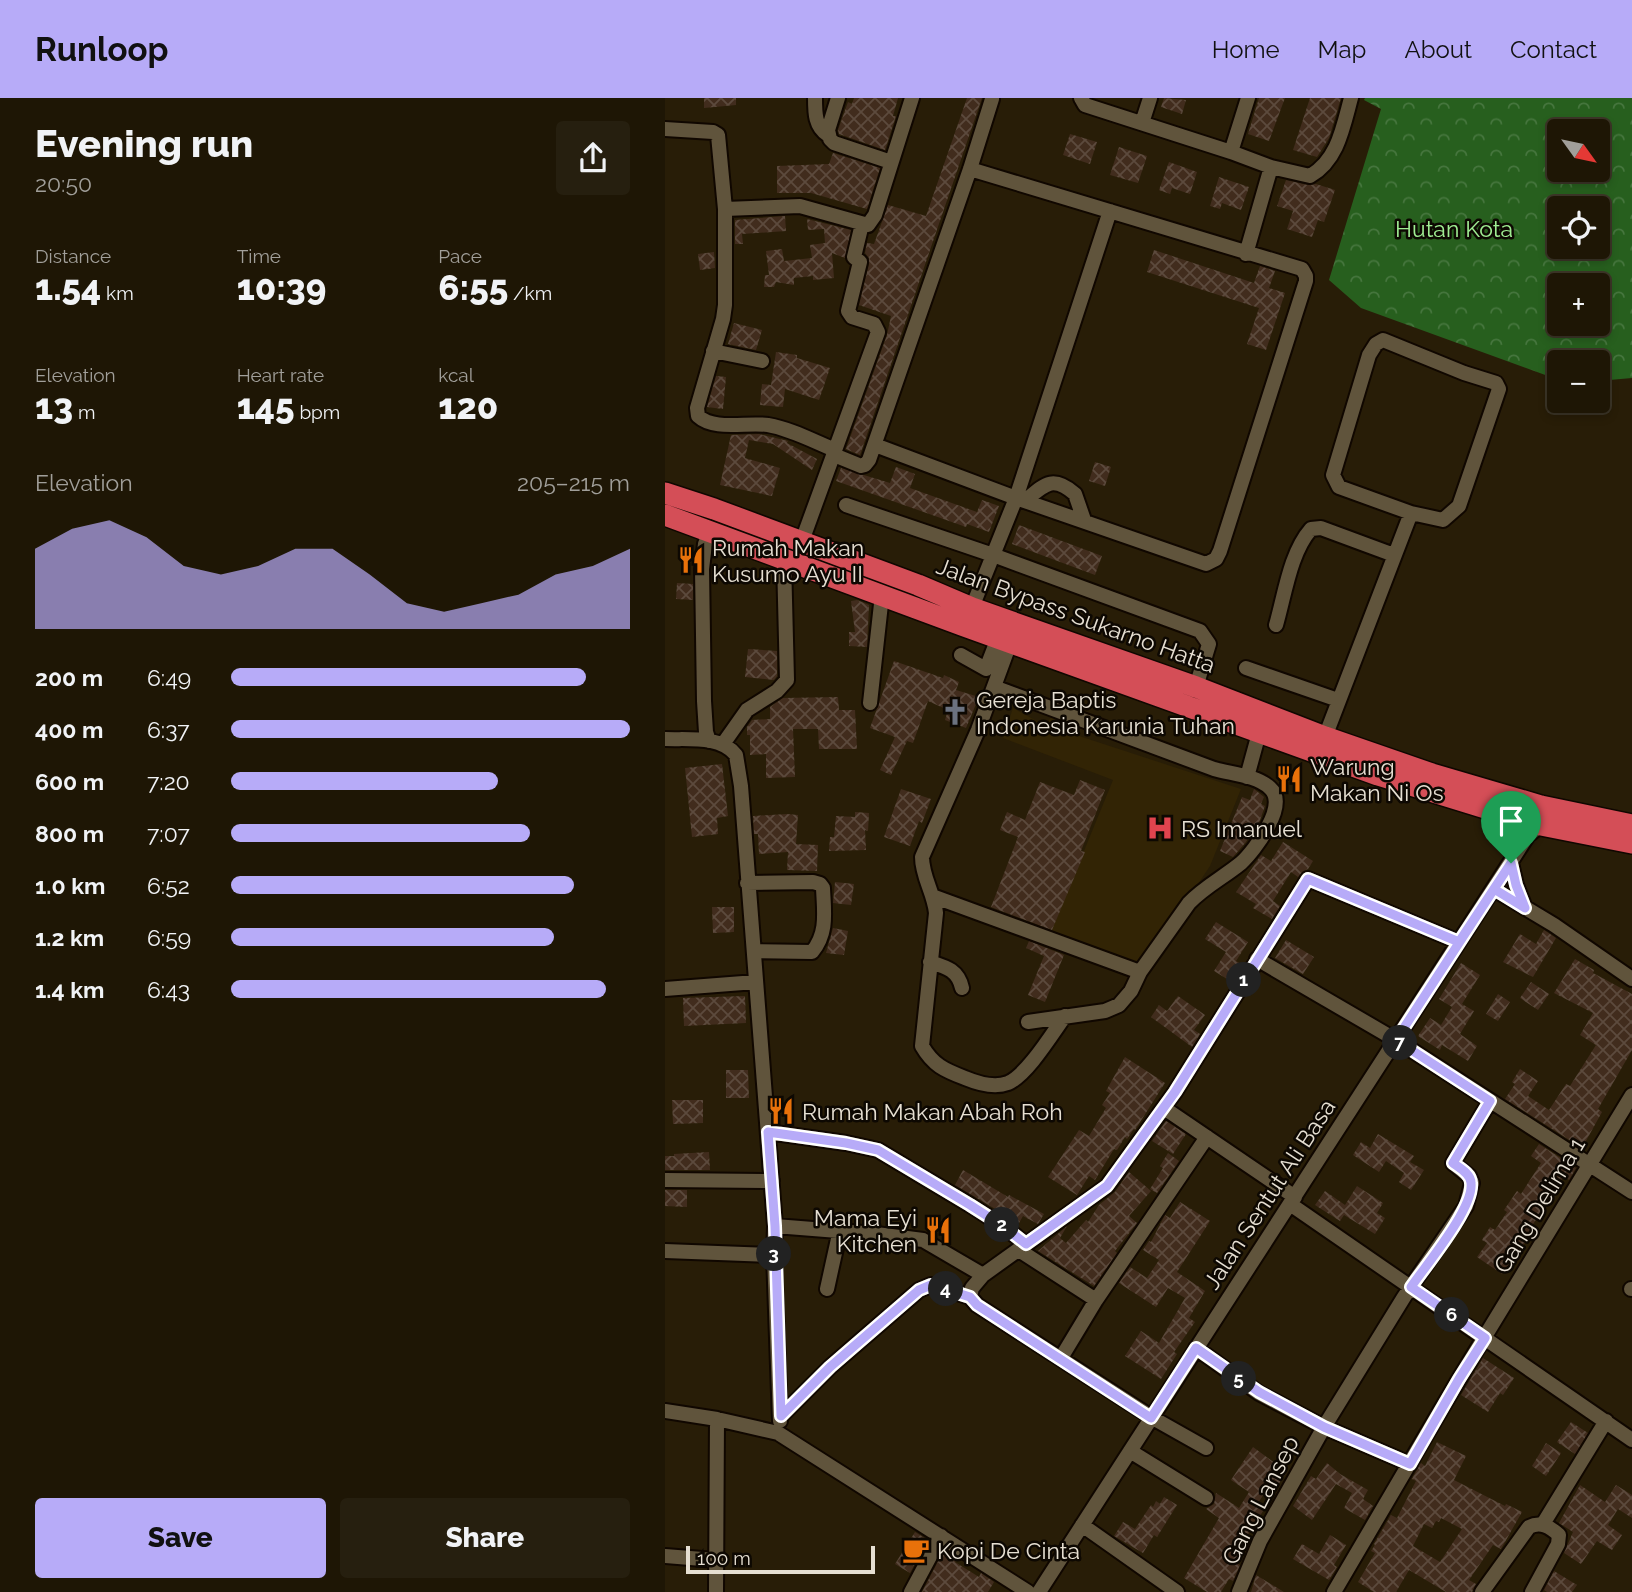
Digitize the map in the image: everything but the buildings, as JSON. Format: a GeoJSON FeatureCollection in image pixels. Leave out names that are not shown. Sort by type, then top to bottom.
{"type":"FeatureCollection","features":[{"type":"Feature","properties":{"kind":"highway","name":"Jalan Bypass Sukarno Hatta"},"geometry":{"type":"LineString","coordinates":[[665,493],[801,541],[968,617],[1134,676],[1259,733],[1378,775],[1541,825],[1632,843]]}},
{"type":"Feature","properties":{"kind":"highway","name":"Jalan Bypass Sukarno Hatta"},"geometry":{"type":"LineString","coordinates":[[665,515],[883,595],[968,617],[1004,640],[1088,660]]}},
{"type":"Feature","properties":{"kind":"highway","name":"Jalan Bypass Sukarno Hatta"},"geometry":{"type":"LineString","coordinates":[[1134,676],[1196,687],[1325,737],[1431,774],[1541,806],[1632,825]]}},
{"type":"Feature","properties":{"kind":"street"},"geometry":{"type":"LineString","coordinates":[[814,98],[817,123],[834,143],[891,162]]}},
{"type":"Feature","properties":{"kind":"street"},"geometry":{"type":"LineString","coordinates":[[828,135],[838,98]]}},
{"type":"Feature","properties":{"kind":"street"},"geometry":{"type":"LineString","coordinates":[[725,209],[800,205],[868,225],[875,215],[912,98]]}},
{"type":"Feature","properties":{"kind":"street"},"geometry":{"type":"LineString","coordinates":[[1081,98],[1085,104],[1271,167],[1310,176],[1323,168],[1330,159],[1351,98]]}},
{"type":"Feature","properties":{"kind":"street"},"geometry":{"type":"LineString","coordinates":[[1142,123],[1150,98]]}},
{"type":"Feature","properties":{"kind":"street"},"geometry":{"type":"LineString","coordinates":[[1231,152],[1248,98]]}},
{"type":"Feature","properties":{"kind":"street"},"geometry":{"type":"LineString","coordinates":[[665,128],[713,131],[718,135],[725,209],[725,305],[697,408],[698,416],[708,423],[778,428],[861,466],[865,465],[875,445],[992,99]]}},
{"type":"Feature","properties":{"kind":"street"},"geometry":{"type":"LineString","coordinates":[[1247,254],[1271,167]]}},
{"type":"Feature","properties":{"kind":"street"},"geometry":{"type":"LineString","coordinates":[[875,445],[1206,564],[1216,559],[1306,276],[1302,269],[970,169]]}},
{"type":"Feature","properties":{"kind":"street"},"geometry":{"type":"LineString","coordinates":[[968,617],[993,555],[1021,499],[1110,211]]}},
{"type":"Feature","properties":{"kind":"street"},"geometry":{"type":"LineString","coordinates":[[801,541],[878,332],[874,324],[852,317],[848,311],[860,262],[854,257],[862,224]]}},
{"type":"Feature","properties":{"kind":"street"},"geometry":{"type":"LineString","coordinates":[[1383,340],[1496,383],[1499,388],[1459,506],[1443,520],[1411,513],[1339,486],[1333,475],[1369,355],[1376,344],[1383,340]]}},
{"type":"Feature","properties":{"kind":"street"},"geometry":{"type":"LineString","coordinates":[[713,351],[762,361]]}},
{"type":"Feature","properties":{"kind":"street"},"geometry":{"type":"LineString","coordinates":[[1021,499],[1045,484],[1056,483],[1075,494],[1084,520]]}},
{"type":"Feature","properties":{"kind":"street"},"geometry":{"type":"LineString","coordinates":[[846,505],[993,555],[1200,631],[1209,643],[1196,687]]}},
{"type":"Feature","properties":{"kind":"street"},"geometry":{"type":"LineString","coordinates":[[1325,737],[1411,513]]}},
{"type":"Feature","properties":{"kind":"street"},"geometry":{"type":"LineString","coordinates":[[1276,625],[1296,556],[1311,528],[1321,528],[1394,555]]}},
{"type":"Feature","properties":{"kind":"street"},"geometry":{"type":"LineString","coordinates":[[710,531],[705,544],[702,569],[706,732],[716,743],[736,755],[741,786],[775,1226],[781,1416],[778,1433]]}},
{"type":"Feature","properties":{"kind":"street"},"geometry":{"type":"LineString","coordinates":[[716,743],[747,710],[777,691],[787,680],[784,560]]}},
{"type":"Feature","properties":{"kind":"street"},"geometry":{"type":"LineString","coordinates":[[870,703],[883,595]]}},
{"type":"Feature","properties":{"kind":"street"},"geometry":{"type":"LineString","coordinates":[[961,655],[986,669],[1004,640]]}},
{"type":"Feature","properties":{"kind":"street"},"geometry":{"type":"LineString","coordinates":[[1004,640],[994,687],[978,730],[922,857],[922,872],[935,897],[936,913],[922,1046],[930,1059],[946,1070],[971,1080],[995,1085],[1008,1083],[1021,1074],[1066,1016]]}},
{"type":"Feature","properties":{"kind":"street"},"geometry":{"type":"LineString","coordinates":[[1246,668],[1338,700]]}},
{"type":"Feature","properties":{"kind":"street"},"geometry":{"type":"LineString","coordinates":[[994,687],[1214,769],[1238,777],[1247,777],[1268,787],[1276,798],[1276,807],[1267,828],[1243,861],[1189,903],[1119,1005],[1105,1010],[1028,1022]]}},
{"type":"Feature","properties":{"kind":"street"},"geometry":{"type":"LineString","coordinates":[[1247,777],[1259,733]]}},
{"type":"Feature","properties":{"kind":"street"},"geometry":{"type":"LineString","coordinates":[[665,739],[716,743]]}},
{"type":"Feature","properties":{"kind":"street","name":"Jalan Sentut Ali Basa"},"geometry":{"type":"LineString","coordinates":[[1039,1592],[1528,835],[1541,825]]}},
{"type":"Feature","properties":{"kind":"street"},"geometry":{"type":"LineString","coordinates":[[1511,863],[1525,908]]}},
{"type":"Feature","properties":{"kind":"street"},"geometry":{"type":"LineString","coordinates":[[970,1297],[972,1288],[983,1275],[1107,1186],[1164,1108],[1308,879],[1459,942]]}},
{"type":"Feature","properties":{"kind":"street"},"geometry":{"type":"LineString","coordinates":[[747,883],[813,882],[823,888],[824,929],[821,942],[812,952],[754,951]]}},
{"type":"Feature","properties":{"kind":"street"},"geometry":{"type":"LineString","coordinates":[[1494,889],[1632,979]]}},
{"type":"Feature","properties":{"kind":"street"},"geometry":{"type":"LineString","coordinates":[[935,897],[1140,972]]}},
{"type":"Feature","properties":{"kind":"street"},"geometry":{"type":"LineString","coordinates":[[1257,959],[1396,1040],[1632,1192]]}},
{"type":"Feature","properties":{"kind":"street"},"geometry":{"type":"LineString","coordinates":[[930,962],[948,967],[960,978],[962,988]]}},
{"type":"Feature","properties":{"kind":"street"},"geometry":{"type":"LineString","coordinates":[[665,989],[756,982]]}},
{"type":"Feature","properties":{"kind":"street","name":"Gang Delima 1"},"geometry":{"type":"LineString","coordinates":[[1334,1592],[1459,1379],[1632,1095]]}},
{"type":"Feature","properties":{"kind":"street","name":"Gang Lansep"},"geometry":{"type":"LineString","coordinates":[[1239,1592],[1260,1541],[1324,1427],[1411,1287],[1466,1206],[1472,1183],[1469,1176],[1453,1163],[1490,1101]]}},
{"type":"Feature","properties":{"kind":"street"},"geometry":{"type":"LineString","coordinates":[[1164,1108],[1411,1287],[1632,1440]]}},
{"type":"Feature","properties":{"kind":"street"},"geometry":{"type":"LineString","coordinates":[[768,1132],[878,1150],[1003,1226],[1022,1247],[1096,1300]]}},
{"type":"Feature","properties":{"kind":"street"},"geometry":{"type":"LineString","coordinates":[[1062,1358],[1096,1300],[1207,1137]]}},
{"type":"Feature","properties":{"kind":"street"},"geometry":{"type":"LineString","coordinates":[[665,1180],[772,1181]]}},
{"type":"Feature","properties":{"kind":"street"},"geometry":{"type":"LineString","coordinates":[[775,1226],[840,1230],[923,1240],[983,1275]]}},
{"type":"Feature","properties":{"kind":"street"},"geometry":{"type":"LineString","coordinates":[[827,1289],[840,1230]]}},
{"type":"Feature","properties":{"kind":"street"},"geometry":{"type":"LineString","coordinates":[[665,1251],[774,1255]]}},
{"type":"Feature","properties":{"kind":"street"},"geometry":{"type":"LineString","coordinates":[[781,1416],[830,1367],[919,1290],[931,1285],[970,1297],[977,1305],[1151,1418],[1206,1448]]}},
{"type":"Feature","properties":{"kind":"street"},"geometry":{"type":"LineString","coordinates":[[1196,1348],[1259,1392],[1324,1427],[1410,1464]]}},
{"type":"Feature","properties":{"kind":"street"},"geometry":{"type":"LineString","coordinates":[[665,1410],[778,1433],[1028,1592]]}},
{"type":"Feature","properties":{"kind":"street"},"geometry":{"type":"LineString","coordinates":[[716,1592],[717,1419]]}},
{"type":"Feature","properties":{"kind":"street"},"geometry":{"type":"LineString","coordinates":[[1482,1592],[1529,1527],[1543,1524],[1606,1421]]}},
{"type":"Feature","properties":{"kind":"street"},"geometry":{"type":"LineString","coordinates":[[1130,1451],[1206,1498]]}},
{"type":"Feature","properties":{"kind":"street"},"geometry":{"type":"LineString","coordinates":[[1532,1592],[1558,1544],[1559,1535],[1543,1524]]}},
{"type":"Feature","properties":{"kind":"street"},"geometry":{"type":"LineString","coordinates":[[1082,1525],[1177,1592]]}},
{"type":"Feature","properties":{"kind":"street"},"geometry":{"type":"LineString","coordinates":[[911,1592],[941,1536]]}},
{"type":"Feature","properties":{"kind":"street"},"geometry":{"type":"LineString","coordinates":[[665,1556],[715,1560]]}},
{"type":"Feature","properties":{"kind":"shaded area","name":"RS Imanuel"},"geometry":{"type":"Polygon","coordinates":[[[1013,708],[1046,726],[1053,713],[1074,724],[1070,733],[1241,789],[1210,866],[1140,972],[1050,934],[1113,780],[1003,738],[1013,708]]]}},
{"type":"Feature","properties":{"kind":"green space","name":"Hutan Kota"},"geometry":{"type":"Polygon","coordinates":[[[1365,98],[1632,98],[1632,378],[1610,380],[1610,350],[1547,350],[1547,376],[1361,308],[1329,280],[1381,109],[1364,100],[1365,98]]]}},
{"type":"Feature","properties":{"kind":"place","name":"Rumah Makan Kusumo Ayu II"},"geometry":{"type":"Point","coordinates":[691,560]}},
{"type":"Feature","properties":{"kind":"place","name":"Gereja Baptis Indonesia Karunia Tuhan"},"geometry":{"type":"Point","coordinates":[955,712]}},
{"type":"Feature","properties":{"kind":"place","name":"Warung Makan Ni Os"},"geometry":{"type":"Point","coordinates":[1289,779]}},
{"type":"Feature","properties":{"kind":"place","name":"RS Imanuel"},"geometry":{"type":"Point","coordinates":[1160,828]}},
{"type":"Feature","properties":{"kind":"place","name":"Rumah Makan Abah Roh"},"geometry":{"type":"Point","coordinates":[781,1111]}},
{"type":"Feature","properties":{"kind":"place","name":"Mama Eyi Kitchen"},"geometry":{"type":"Point","coordinates":[938,1230]}},
{"type":"Feature","properties":{"kind":"place","name":"Kopi De Cinta"},"geometry":{"type":"Point","coordinates":[916,1550]}},
{"type":"Feature","properties":{"kind":"route"},"geometry":{"type":"LineString","coordinates":[[1511,863],[1525,908],[1494,889],[1396,1040],[1490,1101],[1453,1163],[1469,1176],[1472,1183],[1469,1199],[1459,1218],[1411,1287],[1485,1338],[1410,1464],[1324,1427],[1259,1392],[1196,1348],[1151,1418],[977,1305],[970,1297],[931,1285],[919,1290],[899,1306],[830,1367],[781,1416],[775,1226],[768,1132],[878,1150],[970,1205],[1026,1244],[1107,1186],[1175,1092],[1308,879],[1459,942],[1511,863]]}}]}
